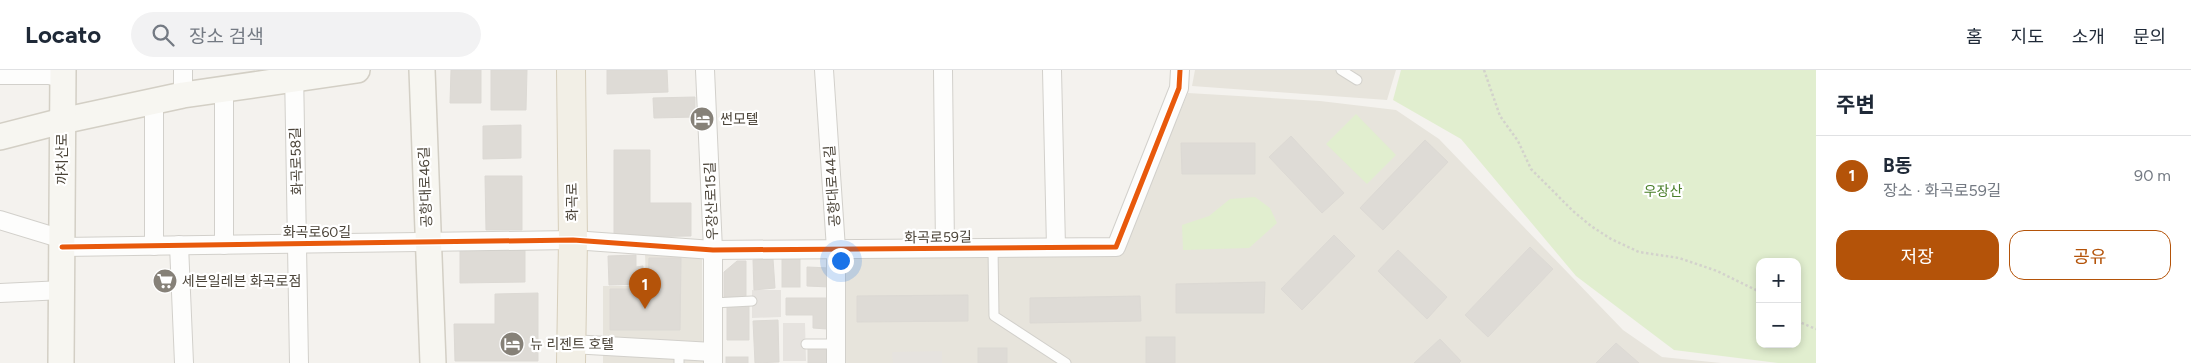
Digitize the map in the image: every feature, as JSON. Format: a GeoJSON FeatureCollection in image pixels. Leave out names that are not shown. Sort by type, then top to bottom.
{"type":"FeatureCollection","features":[{"type":"Feature","properties":{"kind":"main road","name":"화곡로"},"geometry":{"type":"LineString","coordinates":[[571,70],[573,240],[571,354]]}},
{"type":"Feature","properties":{"kind":"street"},"geometry":{"type":"LineString","coordinates":[[183,70],[184,95]]}},
{"type":"Feature","properties":{"kind":"street"},"geometry":{"type":"LineString","coordinates":[[0,137],[62,121],[184,95],[224,90],[294,75],[357,70]]}},
{"type":"Feature","properties":{"kind":"street","name":"공항대로46길"},"geometry":{"type":"LineString","coordinates":[[422,70],[433,363]]}},
{"type":"Feature","properties":{"kind":"street","name":"우장산로15길"},"geometry":{"type":"LineString","coordinates":[[705,70],[713,250],[713,358]]}},
{"type":"Feature","properties":{"kind":"street","name":"공항대로44길"},"geometry":{"type":"LineString","coordinates":[[824,70],[836,249],[836,363]]}},
{"type":"Feature","properties":{"kind":"street","name":"화곡로59길"},"geometry":{"type":"LineString","coordinates":[[944,70],[945,248]]}},
{"type":"Feature","properties":{"kind":"street"},"geometry":{"type":"LineString","coordinates":[[1052,70],[1056,247]]}},
{"type":"Feature","properties":{"kind":"street","name":"화곡로59길"},"geometry":{"type":"LineString","coordinates":[[573,240],[713,250],[1116,247],[1179,88],[1180,70]]}},
{"type":"Feature","properties":{"kind":"street","name":"까치산로"},"geometry":{"type":"LineString","coordinates":[[0,75],[62,74],[63,290],[61,363]]}},
{"type":"Feature","properties":{"kind":"street","name":"화곡로58길"},"geometry":{"type":"LineString","coordinates":[[294,75],[298,244]]}},
{"type":"Feature","properties":{"kind":"street"},"geometry":{"type":"LineString","coordinates":[[224,90],[224,245]]}},
{"type":"Feature","properties":{"kind":"street"},"geometry":{"type":"LineString","coordinates":[[154,102],[154,246]]}},
{"type":"Feature","properties":{"kind":"street"},"geometry":{"type":"LineString","coordinates":[[0,220],[62,243]]}},
{"type":"Feature","properties":{"kind":"street","name":"화곡로60길"},"geometry":{"type":"LineString","coordinates":[[62,243],[154,246],[573,240]]}},
{"type":"Feature","properties":{"kind":"street"},"geometry":{"type":"LineString","coordinates":[[298,244],[300,363]]}},
{"type":"Feature","properties":{"kind":"street"},"geometry":{"type":"LineString","coordinates":[[179,245],[184,363]]}},
{"type":"Feature","properties":{"kind":"street"},"geometry":{"type":"LineString","coordinates":[[0,293],[63,290]]}},
{"type":"Feature","properties":{"kind":"street"},"geometry":{"type":"LineString","coordinates":[[571,354],[713,358]]}},
{"type":"Feature","properties":{"kind":"lane"},"geometry":{"type":"LineString","coordinates":[[1342,70],[1357,80]]}},
{"type":"Feature","properties":{"kind":"lane"},"geometry":{"type":"LineString","coordinates":[[993,248],[994,316],[1066,363]]}},
{"type":"Feature","properties":{"kind":"lane"},"geometry":{"type":"LineString","coordinates":[[713,302],[752,301]]}},
{"type":"Feature","properties":{"kind":"lane"},"geometry":{"type":"LineString","coordinates":[[806,344],[836,344]]}},
{"type":"Feature","properties":{"kind":"path"},"geometry":{"type":"LineString","coordinates":[[1484,70],[1500,116],[1518,141],[1531,169],[1573,211],[1591,226],[1611,240],[1639,252],[1679,258],[1717,271],[1756,290]]}},
{"type":"Feature","properties":{"kind":"path"},"geometry":{"type":"LineString","coordinates":[[1801,323],[1816,329]]}},
{"type":"Feature","properties":{"kind":"shaded area"},"geometry":{"type":"Polygon","coordinates":[[[1195,70],[1396,70],[1387,100],[1192,86],[1195,70]]]}},
{"type":"Feature","properties":{"kind":"shaded area"},"geometry":{"type":"Polygon","coordinates":[[[1188,93],[1320,101],[1396,110],[1439,139],[1623,330],[1662,357],[1721,363],[844,363],[843,255],[1121,251],[1188,93]]]}},
{"type":"Feature","properties":{"kind":"shaded area"},"geometry":{"type":"Polygon","coordinates":[[[645,253],[702,256],[703,363],[603,363],[603,286],[646,286],[645,253]]]}},
{"type":"Feature","properties":{"kind":"shaded area"},"geometry":{"type":"Polygon","coordinates":[[[752,290],[781,290],[781,317],[752,318],[752,290]]]}},
{"type":"Feature","properties":{"kind":"shaded area"},"geometry":{"type":"Polygon","coordinates":[[[783,323],[805,323],[806,361],[783,361],[783,323]]]}},
{"type":"Feature","properties":{"kind":"shaded area"},"geometry":{"type":"Polygon","coordinates":[[[942,351],[942,363],[893,363],[892,352],[942,351]]]}},
{"type":"Feature","properties":{"kind":"green space","name":"우장산"},"geometry":{"type":"Polygon","coordinates":[[[1401,70],[1816,70],[1816,363],[1778,363],[1674,350],[1576,276],[1461,139],[1393,100],[1401,70]]]}},
{"type":"Feature","properties":{"kind":"green space"},"geometry":{"type":"Polygon","coordinates":[[[1356,114],[1396,155],[1367,184],[1326,144],[1356,114]]]}},
{"type":"Feature","properties":{"kind":"green space"},"geometry":{"type":"Polygon","coordinates":[[[1255,197],[1270,208],[1277,223],[1249,248],[1183,250],[1182,225],[1209,216],[1230,199],[1255,197]]]}},
{"type":"Feature","properties":{"kind":"building"},"geometry":{"type":"Polygon","coordinates":[[[451,70],[481,70],[481,103],[450,103],[451,70]]]}},
{"type":"Feature","properties":{"kind":"building"},"geometry":{"type":"Polygon","coordinates":[[[491,70],[527,70],[526,110],[491,110],[491,70]]]}},
{"type":"Feature","properties":{"kind":"building"},"geometry":{"type":"Polygon","coordinates":[[[607,70],[667,70],[668,92],[607,94],[607,70]]]}},
{"type":"Feature","properties":{"kind":"building"},"geometry":{"type":"Polygon","coordinates":[[[695,97],[695,117],[654,118],[653,98],[695,97]]]}},
{"type":"Feature","properties":{"kind":"building"},"geometry":{"type":"Polygon","coordinates":[[[521,125],[521,158],[483,159],[483,126],[521,125]]]}},
{"type":"Feature","properties":{"kind":"building"},"geometry":{"type":"Polygon","coordinates":[[[1291,136],[1344,193],[1322,213],[1269,157],[1291,136]]]}},
{"type":"Feature","properties":{"kind":"building"},"geometry":{"type":"Polygon","coordinates":[[[1425,140],[1448,162],[1383,230],[1360,208],[1425,140]]]}},
{"type":"Feature","properties":{"kind":"building"},"geometry":{"type":"Polygon","coordinates":[[[1181,143],[1255,143],[1255,174],[1182,174],[1181,143]]]}},
{"type":"Feature","properties":{"kind":"building"},"geometry":{"type":"Polygon","coordinates":[[[614,150],[650,150],[650,203],[691,203],[691,236],[614,237],[614,150]]]}},
{"type":"Feature","properties":{"kind":"building"},"geometry":{"type":"Polygon","coordinates":[[[485,176],[522,176],[522,230],[486,230],[485,176]]]}},
{"type":"Feature","properties":{"kind":"building"},"geometry":{"type":"Polygon","coordinates":[[[1334,235],[1355,256],[1302,310],[1281,289],[1334,235]]]}},
{"type":"Feature","properties":{"kind":"building"},"geometry":{"type":"Polygon","coordinates":[[[1530,247],[1553,269],[1488,337],[1465,315],[1530,247]]]}},
{"type":"Feature","properties":{"kind":"building"},"geometry":{"type":"Polygon","coordinates":[[[460,250],[525,250],[525,282],[460,283],[460,250]]]}},
{"type":"Feature","properties":{"kind":"building"},"geometry":{"type":"Polygon","coordinates":[[[1398,250],[1447,297],[1427,319],[1378,271],[1398,250]]]}},
{"type":"Feature","properties":{"kind":"building"},"geometry":{"type":"Polygon","coordinates":[[[636,255],[636,267],[643,266],[643,284],[609,285],[608,256],[636,255]]]}},
{"type":"Feature","properties":{"kind":"building"},"geometry":{"type":"Polygon","coordinates":[[[649,258],[681,258],[680,330],[610,330],[610,289],[648,289],[649,258]]]}},
{"type":"Feature","properties":{"kind":"building"},"geometry":{"type":"Polygon","coordinates":[[[782,258],[800,258],[800,287],[782,287],[782,258]]]}},
{"type":"Feature","properties":{"kind":"building"},"geometry":{"type":"Polygon","coordinates":[[[773,259],[775,288],[754,290],[753,260],[773,259]]]}},
{"type":"Feature","properties":{"kind":"building"},"geometry":{"type":"Polygon","coordinates":[[[737,261],[746,261],[746,297],[724,297],[724,272],[737,261]]]}},
{"type":"Feature","properties":{"kind":"building"},"geometry":{"type":"Polygon","coordinates":[[[807,267],[830,268],[830,287],[807,286],[807,267]]]}},
{"type":"Feature","properties":{"kind":"building"},"geometry":{"type":"Polygon","coordinates":[[[1265,282],[1264,313],[1176,313],[1176,284],[1265,282]]]}},
{"type":"Feature","properties":{"kind":"building"},"geometry":{"type":"Polygon","coordinates":[[[538,293],[538,361],[455,361],[454,324],[495,324],[495,294],[538,293]]]}},
{"type":"Feature","properties":{"kind":"building"},"geometry":{"type":"Polygon","coordinates":[[[968,295],[968,321],[857,322],[857,296],[968,295]]]}},
{"type":"Feature","properties":{"kind":"building"},"geometry":{"type":"Polygon","coordinates":[[[1140,296],[1141,321],[1030,323],[1030,298],[1140,296]]]}},
{"type":"Feature","properties":{"kind":"building"},"geometry":{"type":"Polygon","coordinates":[[[786,298],[827,298],[827,329],[813,328],[813,315],[786,315],[786,298]]]}},
{"type":"Feature","properties":{"kind":"building"},"geometry":{"type":"Polygon","coordinates":[[[749,305],[749,340],[727,340],[727,306],[749,305]]]}},
{"type":"Feature","properties":{"kind":"building"},"geometry":{"type":"Polygon","coordinates":[[[778,320],[779,362],[755,363],[753,321],[778,320]]]}},
{"type":"Feature","properties":{"kind":"building"},"geometry":{"type":"Polygon","coordinates":[[[1146,337],[1175,337],[1175,363],[1146,363],[1146,337]]]}},
{"type":"Feature","properties":{"kind":"building"},"geometry":{"type":"Polygon","coordinates":[[[1440,339],[1461,361],[1459,363],[1414,363],[1440,339]]]}},
{"type":"Feature","properties":{"kind":"building"},"geometry":{"type":"Polygon","coordinates":[[[1616,343],[1639,363],[1596,363],[1616,343]]]}},
{"type":"Feature","properties":{"kind":"building"},"geometry":{"type":"Polygon","coordinates":[[[808,347],[830,347],[830,363],[808,363],[808,347]]]}},
{"type":"Feature","properties":{"kind":"building"},"geometry":{"type":"Polygon","coordinates":[[[978,348],[1007,348],[1007,363],[978,363],[978,348]]]}},
{"type":"Feature","properties":{"kind":"building"},"geometry":{"type":"Polygon","coordinates":[[[726,357],[748,357],[748,363],[726,363],[726,357]]]}},
{"type":"Feature","properties":{"kind":"cycle path"},"geometry":{"type":"LineString","coordinates":[[62,247],[573,240],[713,250],[1116,247],[1179,88],[1180,70]]}},
{"type":"Feature","properties":{"kind":"place","name":"썬모텔"},"geometry":{"type":"Point","coordinates":[702,119]}},
{"type":"Feature","properties":{"kind":"place","name":"세븐일레븐 화곡로점"},"geometry":{"type":"Point","coordinates":[165,281]}},
{"type":"Feature","properties":{"kind":"place","name":"B동"},"geometry":{"type":"Point","coordinates":[645,309]}},
{"type":"Feature","properties":{"kind":"place","name":"뉴 리젠트 호텔"},"geometry":{"type":"Point","coordinates":[512,344]}}]}
